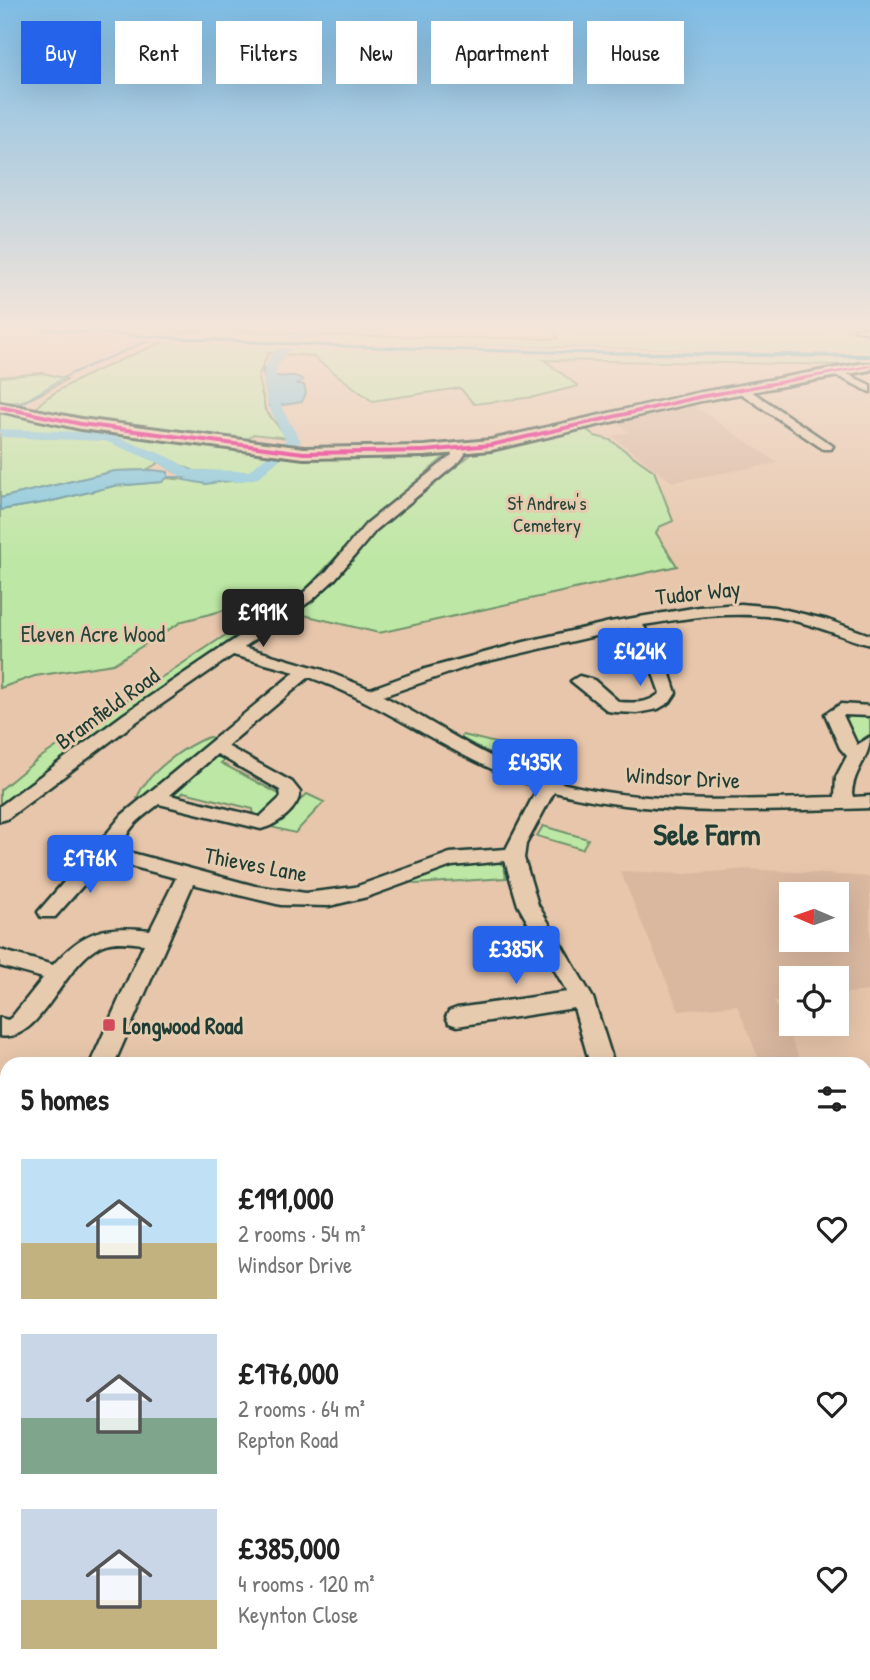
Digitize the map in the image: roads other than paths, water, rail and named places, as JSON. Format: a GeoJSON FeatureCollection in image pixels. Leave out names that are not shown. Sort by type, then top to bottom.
{"type":"FeatureCollection","features":[{"type":"Feature","properties":{"kind":"main road"},"geometry":{"type":"LineString","coordinates":[[4,408],[116,429],[295,452],[370,454],[458,449],[491,444],[662,406]]}},
{"type":"Feature","properties":{"kind":"street"},"geometry":{"type":"LineString","coordinates":[[767,406],[827,446]]}},
{"type":"Feature","properties":{"kind":"street","name":"Bramfield Road"},"geometry":{"type":"LineString","coordinates":[[0,815],[320,586],[372,527],[456,458],[458,449]]}},
{"type":"Feature","properties":{"kind":"street","name":"Tudor Way"},"geometry":{"type":"LineString","coordinates":[[369,696],[415,677],[491,655],[634,623],[703,611],[759,610],[795,616],[870,640]]}},
{"type":"Feature","properties":{"kind":"street"},"geometry":{"type":"LineString","coordinates":[[579,681],[588,684],[614,707],[650,706],[664,700],[668,693],[664,675],[653,651],[634,623]]}},
{"type":"Feature","properties":{"kind":"street","name":"Windsor Drive"},"geometry":{"type":"LineString","coordinates":[[230,649],[306,671],[369,696],[479,758],[549,783],[620,799],[674,804],[870,802]]}},
{"type":"Feature","properties":{"kind":"street"},"geometry":{"type":"LineString","coordinates":[[48,912],[96,858],[114,850],[112,842],[117,832],[306,671]]}},
{"type":"Feature","properties":{"kind":"street"},"geometry":{"type":"LineString","coordinates":[[855,754],[849,748],[834,714],[841,709],[870,711]]}},
{"type":"Feature","properties":{"kind":"street"},"geometry":{"type":"LineString","coordinates":[[845,802],[843,790],[855,754],[870,742]]}},
{"type":"Feature","properties":{"kind":"street"},"geometry":{"type":"LineString","coordinates":[[156,797],[261,823],[269,820],[290,799],[291,792],[286,786],[215,746]]}},
{"type":"Feature","properties":{"kind":"street"},"geometry":{"type":"LineString","coordinates":[[549,783],[518,840],[513,855],[528,905],[582,998],[601,1057]]}},
{"type":"Feature","properties":{"kind":"street","name":"Thieves Lane"},"geometry":{"type":"LineString","coordinates":[[114,850],[126,859],[244,890],[317,901],[352,895],[450,860],[479,855],[513,855]]}},
{"type":"Feature","properties":{"kind":"street"},"geometry":{"type":"LineString","coordinates":[[105,1057],[188,875]]}},
{"type":"Feature","properties":{"kind":"street"},"geometry":{"type":"LineString","coordinates":[[0,1027],[11,1029],[20,1023],[77,951],[92,939],[117,935],[157,938]]}},
{"type":"Feature","properties":{"kind":"street"},"geometry":{"type":"LineString","coordinates":[[0,958],[58,974]]}},
{"type":"Feature","properties":{"kind":"street"},"geometry":{"type":"LineString","coordinates":[[457,1017],[582,998]]}},
{"type":"Feature","properties":{"kind":"water"},"geometry":{"type":"Polygon","coordinates":[[[164,458],[194,471],[246,474],[249,477],[206,484],[184,480],[184,474],[175,472],[160,462],[164,458]]]}},
{"type":"Feature","properties":{"kind":"water"},"geometry":{"type":"Polygon","coordinates":[[[115,471],[168,472],[168,477],[162,482],[114,486],[0,510],[0,498],[115,471]]]}},
{"type":"Feature","properties":{"kind":"waterway"},"geometry":{"type":"LineString","coordinates":[[0,409],[10,406]]}},
{"type":"Feature","properties":{"kind":"waterway"},"geometry":{"type":"LineString","coordinates":[[0,433],[107,437],[164,460],[187,474],[237,477],[253,475],[294,441],[274,406]]}},
{"type":"Feature","properties":{"kind":"waterway"},"geometry":{"type":"LineString","coordinates":[[168,477],[187,477]]}},
{"type":"Feature","properties":{"kind":"place","name":"Longwood Road"},"geometry":{"type":"Point","coordinates":[109,1025]}},
{"type":"Feature","properties":{"kind":"district","name":"Sele Farm"},"geometry":{"type":"Point","coordinates":[707,834]}},
{"type":"Feature","properties":{"kind":"park label","name":"St Andrew's Cemetery"},"geometry":{"type":"Point","coordinates":[547,514]}},
{"type":"Feature","properties":{"kind":"park label","name":"Eleven Acre Wood"},"geometry":{"type":"Point","coordinates":[93,633]}}]}
